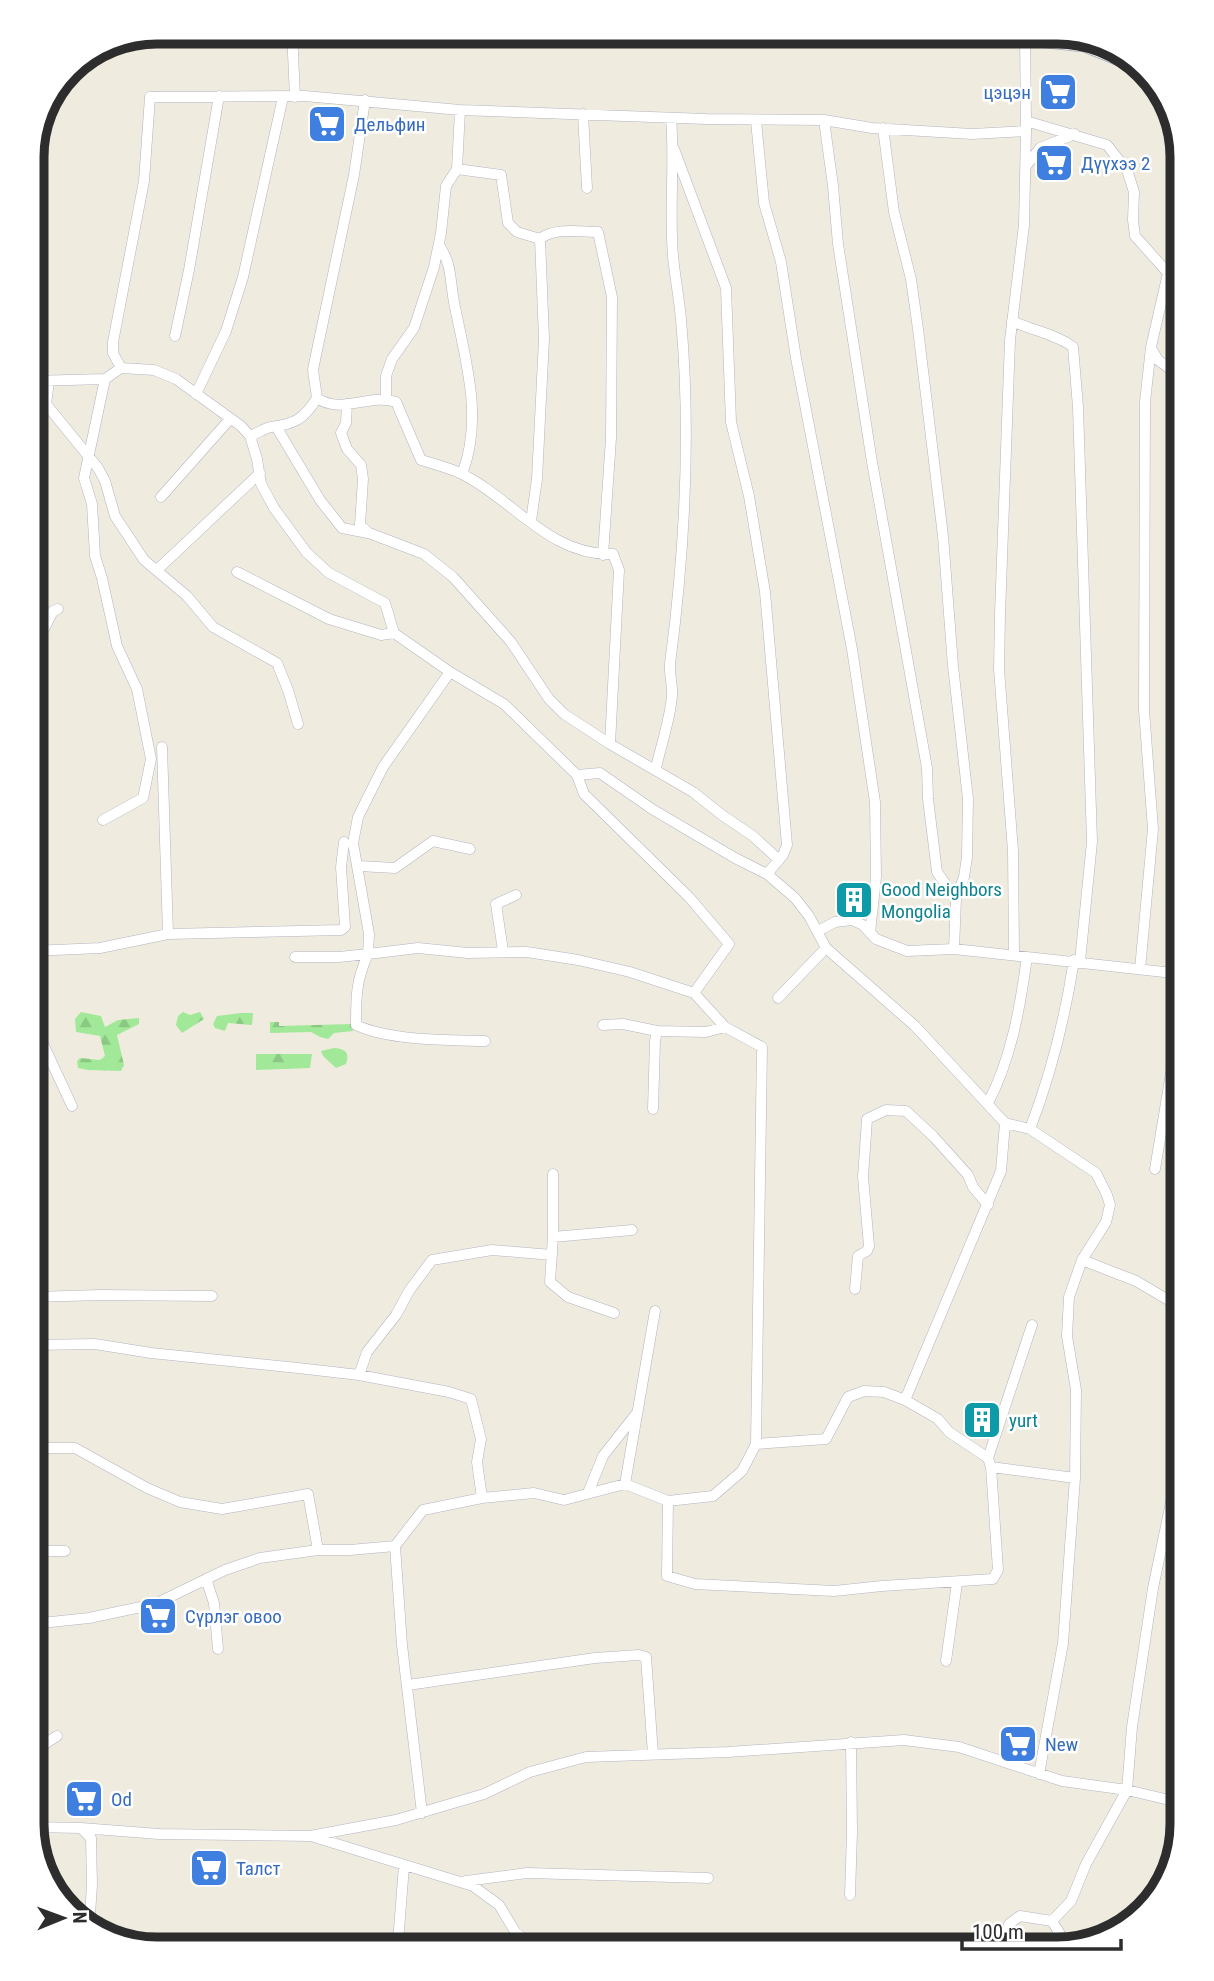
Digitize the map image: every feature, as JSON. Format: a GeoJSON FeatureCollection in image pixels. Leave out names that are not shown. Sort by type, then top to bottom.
{"type":"FeatureCollection","features":[{"type":"Feature","properties":{"kind":"street"},"geometry":{"type":"LineString","coordinates":[[293,44],[295,97]]}},
{"type":"Feature","properties":{"kind":"street"},"geometry":{"type":"LineString","coordinates":[[1014,954],[1013,851],[999,670],[1012,321],[1024,225],[1025,44]]}},
{"type":"Feature","properties":{"kind":"street"},"geometry":{"type":"LineString","coordinates":[[175,336],[219,96]]}},
{"type":"Feature","properties":{"kind":"street"},"geometry":{"type":"LineString","coordinates":[[121,368],[113,353],[113,342],[145,181],[150,97],[295,97],[365,100],[460,110],[756,121],[824,120],[883,128],[972,134],[1026,126],[1076,134],[1107,145],[1127,170],[1134,192],[1135,236],[1168,273],[1151,348],[1144,429],[1144,710],[1153,829],[1140,969]]}},
{"type":"Feature","properties":{"kind":"street"},"geometry":{"type":"LineString","coordinates":[[196,394],[226,331],[243,277],[283,97]]}},
{"type":"Feature","properties":{"kind":"street"},"geometry":{"type":"LineString","coordinates":[[250,436],[294,422],[307,414],[317,398],[314,363],[352,187],[365,100]]}},
{"type":"Feature","properties":{"kind":"street"},"geometry":{"type":"LineString","coordinates":[[386,398],[386,376],[392,359],[414,328],[420,314],[439,245],[446,186],[457,169],[460,110]]}},
{"type":"Feature","properties":{"kind":"street"},"geometry":{"type":"LineString","coordinates":[[583,114],[587,188]]}},
{"type":"Feature","properties":{"kind":"street"},"geometry":{"type":"LineString","coordinates":[[656,768],[672,695],[670,669],[684,521],[683,355],[673,255],[671,201],[674,149],[671,118]]}},
{"type":"Feature","properties":{"kind":"street"},"geometry":{"type":"LineString","coordinates":[[824,120],[838,244],[872,462],[927,768],[937,872],[956,899]]}},
{"type":"Feature","properties":{"kind":"street"},"geometry":{"type":"LineString","coordinates":[[756,121],[764,203],[781,262],[798,372],[852,649],[875,802],[876,877],[870,933]]}},
{"type":"Feature","properties":{"kind":"street"},"geometry":{"type":"LineString","coordinates":[[883,128],[894,212],[911,279],[918,329],[943,536],[953,666],[968,799],[967,857],[964,877],[956,899],[954,948]]}},
{"type":"Feature","properties":{"kind":"street"},"geometry":{"type":"LineString","coordinates":[[1026,166],[1041,148],[1076,134]]}},
{"type":"Feature","properties":{"kind":"street"},"geometry":{"type":"LineString","coordinates":[[674,149],[726,288],[731,422],[748,496],[765,592],[787,845],[786,851],[767,874]]}},
{"type":"Feature","properties":{"kind":"street"},"geometry":{"type":"LineString","coordinates":[[457,169],[501,175],[508,223],[517,232],[540,239]]}},
{"type":"Feature","properties":{"kind":"street"},"geometry":{"type":"LineString","coordinates":[[540,239],[561,232],[598,232],[612,297],[611,438],[603,555]]}},
{"type":"Feature","properties":{"kind":"street"},"geometry":{"type":"LineString","coordinates":[[531,521],[537,479],[544,339],[540,239]]}},
{"type":"Feature","properties":{"kind":"street"},"geometry":{"type":"LineString","coordinates":[[439,245],[447,256],[450,268],[470,372],[471,452],[462,474]]}},
{"type":"Feature","properties":{"kind":"street"},"geometry":{"type":"LineString","coordinates":[[1012,321],[1067,342],[1073,347],[1078,421],[1092,842],[1077,961],[1044,1092],[1030,1129]]}},
{"type":"Feature","properties":{"kind":"street"},"geometry":{"type":"LineString","coordinates":[[1151,348],[1158,360],[1170,369]]}},
{"type":"Feature","properties":{"kind":"street"},"geometry":{"type":"LineString","coordinates":[[44,381],[105,379],[121,368],[154,370],[176,379],[241,426],[250,436],[261,484],[274,508],[307,553],[329,573],[385,603],[394,634]]}},
{"type":"Feature","properties":{"kind":"street"},"geometry":{"type":"LineString","coordinates":[[103,820],[143,798],[151,759],[137,690],[117,646],[95,556],[92,504],[84,478],[105,379]]}},
{"type":"Feature","properties":{"kind":"street"},"geometry":{"type":"LineString","coordinates":[[44,409],[49,381]]}},
{"type":"Feature","properties":{"kind":"street"},"geometry":{"type":"LineString","coordinates":[[317,398],[330,404],[386,398],[396,402],[402,410],[421,460],[462,474],[531,521],[552,539],[580,551],[613,554],[619,570],[610,744]]}},
{"type":"Feature","properties":{"kind":"street"},"geometry":{"type":"LineString","coordinates":[[46,404],[88,454],[105,481],[116,516],[144,560],[187,596],[213,627],[278,663],[298,724]]}},
{"type":"Feature","properties":{"kind":"street"},"geometry":{"type":"LineString","coordinates":[[347,404],[346,423],[341,433],[346,449],[361,465],[363,480],[360,525],[369,533]]}},
{"type":"Feature","properties":{"kind":"street"},"geometry":{"type":"LineString","coordinates":[[161,497],[230,419]]}},
{"type":"Feature","properties":{"kind":"street"},"geometry":{"type":"LineString","coordinates":[[276,428],[320,500],[342,528],[369,533],[424,554],[453,578],[511,642],[550,699],[564,714],[693,792],[753,836],[779,860]]}},
{"type":"Feature","properties":{"kind":"street"},"geometry":{"type":"LineString","coordinates":[[157,570],[260,473]]}},
{"type":"Feature","properties":{"kind":"street"},"geometry":{"type":"LineString","coordinates":[[237,572],[329,619],[381,635],[394,634],[504,704],[577,775],[584,794],[689,897],[729,944],[694,993]]}},
{"type":"Feature","properties":{"kind":"street"},"geometry":{"type":"LineString","coordinates":[[44,629],[53,611],[58,609]]}},
{"type":"Feature","properties":{"kind":"street"},"geometry":{"type":"LineString","coordinates":[[450,672],[406,731],[358,817],[353,843],[369,934],[368,954],[360,968],[358,980],[356,1025],[366,1030],[427,1040],[485,1041]]}},
{"type":"Feature","properties":{"kind":"street"},"geometry":{"type":"LineString","coordinates":[[162,747],[167,934]]}},
{"type":"Feature","properties":{"kind":"street"},"geometry":{"type":"LineString","coordinates":[[577,775],[600,773],[652,809],[735,859],[767,874],[795,898],[818,931],[826,948],[915,1026],[1005,1123],[1030,1129],[1096,1173],[1103,1186],[1110,1205],[1106,1222],[1082,1260],[1069,1297],[1067,1336],[1076,1390],[1075,1478],[1062,1643],[1039,1774]]}},
{"type":"Feature","properties":{"kind":"street"},"geometry":{"type":"LineString","coordinates":[[359,866],[395,868],[433,841],[470,849]]}},
{"type":"Feature","properties":{"kind":"street"},"geometry":{"type":"LineString","coordinates":[[44,950],[100,948],[167,934],[341,930],[345,927],[341,867],[344,842]]}},
{"type":"Feature","properties":{"kind":"street"},"geometry":{"type":"LineString","coordinates":[[503,951],[496,904],[516,895]]}},
{"type":"Feature","properties":{"kind":"street"},"geometry":{"type":"LineString","coordinates":[[818,931],[842,920],[863,925],[876,939],[907,951],[954,948],[1170,973]]}},
{"type":"Feature","properties":{"kind":"street"},"geometry":{"type":"LineString","coordinates":[[295,957],[339,957],[418,948],[467,953],[503,951],[578,960],[630,972],[694,993],[725,1027],[762,1047],[755,1444],[742,1471],[713,1496],[668,1500],[625,1484],[564,1500],[534,1493],[482,1498],[423,1510],[395,1546],[402,1645],[422,1813]]}},
{"type":"Feature","properties":{"kind":"street"},"geometry":{"type":"LineString","coordinates":[[778,998],[826,948]]}},
{"type":"Feature","properties":{"kind":"street"},"geometry":{"type":"LineString","coordinates":[[988,1103],[1007,1057],[1020,1005],[1027,957]]}},
{"type":"Feature","properties":{"kind":"street"},"geometry":{"type":"LineString","coordinates":[[603,1025],[623,1024],[657,1031],[706,1032],[725,1027]]}},
{"type":"Feature","properties":{"kind":"street"},"geometry":{"type":"LineString","coordinates":[[653,1109],[654,1041],[657,1031]]}},
{"type":"Feature","properties":{"kind":"street"},"geometry":{"type":"LineString","coordinates":[[44,1046],[72,1106]]}},
{"type":"Feature","properties":{"kind":"street"},"geometry":{"type":"LineString","coordinates":[[1155,1169],[1170,1073]]}},
{"type":"Feature","properties":{"kind":"street"},"geometry":{"type":"LineString","coordinates":[[855,1289],[858,1256],[867,1251],[869,1246],[863,1177],[867,1119],[886,1110],[906,1111],[968,1175],[973,1187],[988,1205]]}},
{"type":"Feature","properties":{"kind":"street"},"geometry":{"type":"LineString","coordinates":[[905,1400],[1001,1171],[1005,1123]]}},
{"type":"Feature","properties":{"kind":"street"},"geometry":{"type":"LineString","coordinates":[[553,1174],[550,1282],[568,1297],[614,1313]]}},
{"type":"Feature","properties":{"kind":"street"},"geometry":{"type":"LineString","coordinates":[[553,1237],[632,1230]]}},
{"type":"Feature","properties":{"kind":"street"},"geometry":{"type":"LineString","coordinates":[[359,1375],[367,1352],[396,1315],[432,1260],[492,1251],[552,1255]]}},
{"type":"Feature","properties":{"kind":"street"},"geometry":{"type":"LineString","coordinates":[[1082,1260],[1125,1276],[1170,1301]]}},
{"type":"Feature","properties":{"kind":"street"},"geometry":{"type":"LineString","coordinates":[[44,1297],[212,1296]]}},
{"type":"Feature","properties":{"kind":"street"},"geometry":{"type":"LineString","coordinates":[[625,1484],[655,1311]]}},
{"type":"Feature","properties":{"kind":"street"},"geometry":{"type":"LineString","coordinates":[[668,1500],[667,1576],[695,1584],[834,1591],[993,1579],[996,1577],[989,1462],[1032,1325]]}},
{"type":"Feature","properties":{"kind":"street"},"geometry":{"type":"LineString","coordinates":[[44,1345],[95,1345],[359,1375],[449,1392],[471,1399],[481,1439],[477,1462],[482,1498]]}},
{"type":"Feature","properties":{"kind":"street"},"geometry":{"type":"LineString","coordinates":[[755,1444],[825,1439],[848,1398],[864,1391],[884,1392],[905,1400],[938,1419],[948,1432],[989,1462],[1075,1478]]}},
{"type":"Feature","properties":{"kind":"street"},"geometry":{"type":"LineString","coordinates":[[588,1493],[603,1455],[638,1412]]}},
{"type":"Feature","properties":{"kind":"street"},"geometry":{"type":"LineString","coordinates":[[44,1448],[75,1448],[180,1503],[222,1509],[309,1494],[318,1550]]}},
{"type":"Feature","properties":{"kind":"street"},"geometry":{"type":"LineString","coordinates":[[1052,1921],[1070,1902],[1086,1864],[1127,1790],[1132,1727],[1153,1588],[1170,1507]]}},
{"type":"Feature","properties":{"kind":"street"},"geometry":{"type":"LineString","coordinates":[[44,1623],[89,1618],[155,1604],[206,1579],[260,1558],[318,1550],[395,1546]]}},
{"type":"Feature","properties":{"kind":"street"},"geometry":{"type":"LineString","coordinates":[[44,1551],[65,1551]]}},
{"type":"Feature","properties":{"kind":"street"},"geometry":{"type":"LineString","coordinates":[[206,1579],[214,1603],[218,1649]]}},
{"type":"Feature","properties":{"kind":"street"},"geometry":{"type":"LineString","coordinates":[[946,1661],[957,1583]]}},
{"type":"Feature","properties":{"kind":"street"},"geometry":{"type":"LineString","coordinates":[[408,1685],[595,1658],[639,1655],[646,1657],[649,1668],[653,1754]]}},
{"type":"Feature","properties":{"kind":"street"},"geometry":{"type":"LineString","coordinates":[[44,1744],[57,1736]]}},
{"type":"Feature","properties":{"kind":"street"},"geometry":{"type":"LineString","coordinates":[[44,1827],[159,1834],[310,1836],[377,1825],[422,1813],[484,1794],[530,1772],[586,1757],[728,1752],[904,1740],[959,1747],[1062,1781],[1127,1790],[1170,1800]]}},
{"type":"Feature","properties":{"kind":"street"},"geometry":{"type":"LineString","coordinates":[[850,1895],[851,1742]]}},
{"type":"Feature","properties":{"kind":"street"},"geometry":{"type":"LineString","coordinates":[[80,1828],[91,1838],[92,1883]]}},
{"type":"Feature","properties":{"kind":"street"},"geometry":{"type":"LineString","coordinates":[[310,1836],[473,1886],[499,1905],[516,1933],[522,1937]]}},
{"type":"Feature","properties":{"kind":"street"},"geometry":{"type":"LineString","coordinates":[[396,1937],[404,1866]]}},
{"type":"Feature","properties":{"kind":"street"},"geometry":{"type":"LineString","coordinates":[[462,1882],[527,1872],[708,1878]]}},
{"type":"Feature","properties":{"kind":"street"},"geometry":{"type":"LineString","coordinates":[[1006,1937],[1009,1924],[1020,1916],[1052,1921],[1062,1937]]}},
{"type":"Feature","properties":{"kind":"green space"},"geometry":{"type":"Polygon","coordinates":[[[81,1012],[101,1016],[105,1027],[118,1020],[139,1018],[139,1024],[117,1035],[124,1065],[121,1071],[78,1068],[77,1061],[80,1058],[100,1060],[105,1056],[100,1036],[76,1032],[75,1019],[81,1012]]]}},
{"type":"Feature","properties":{"kind":"green space"},"geometry":{"type":"Polygon","coordinates":[[[183,1012],[190,1015],[200,1012],[204,1019],[182,1033],[176,1025],[178,1016],[183,1012]]]}},
{"type":"Feature","properties":{"kind":"green space"},"geometry":{"type":"Polygon","coordinates":[[[253,1013],[252,1025],[228,1023],[225,1031],[215,1028],[213,1024],[217,1016],[253,1013]]]}},
{"type":"Feature","properties":{"kind":"green space"},"geometry":{"type":"Polygon","coordinates":[[[270,1022],[279,1022],[279,1026],[352,1024],[353,1031],[334,1033],[328,1039],[311,1032],[270,1033],[270,1022]]]}},
{"type":"Feature","properties":{"kind":"green space"},"geometry":{"type":"Polygon","coordinates":[[[334,1048],[344,1050],[347,1054],[346,1064],[336,1068],[321,1051],[334,1048]]]}},
{"type":"Feature","properties":{"kind":"green space"},"geometry":{"type":"Polygon","coordinates":[[[256,1054],[312,1054],[310,1068],[256,1070],[256,1054]]]}},
{"type":"Feature","properties":{"kind":"place","name":"цэцэн"},"geometry":{"type":"Point","coordinates":[1058,92]}},
{"type":"Feature","properties":{"kind":"place","name":"Дельфин"},"geometry":{"type":"Point","coordinates":[327,124]}},
{"type":"Feature","properties":{"kind":"place","name":"Дүүхээ 2"},"geometry":{"type":"Point","coordinates":[1054,163]}},
{"type":"Feature","properties":{"kind":"place","name":"Good Neighbors Mongolia"},"geometry":{"type":"Point","coordinates":[854,900]}},
{"type":"Feature","properties":{"kind":"place","name":"yurt"},"geometry":{"type":"Point","coordinates":[982,1420]}},
{"type":"Feature","properties":{"kind":"place","name":"Сүрлэг овоо"},"geometry":{"type":"Point","coordinates":[158,1616]}},
{"type":"Feature","properties":{"kind":"place","name":"New"},"geometry":{"type":"Point","coordinates":[1018,1744]}},
{"type":"Feature","properties":{"kind":"place","name":"Od"},"geometry":{"type":"Point","coordinates":[84,1799]}},
{"type":"Feature","properties":{"kind":"place","name":"Талст"},"geometry":{"type":"Point","coordinates":[209,1868]}}]}
